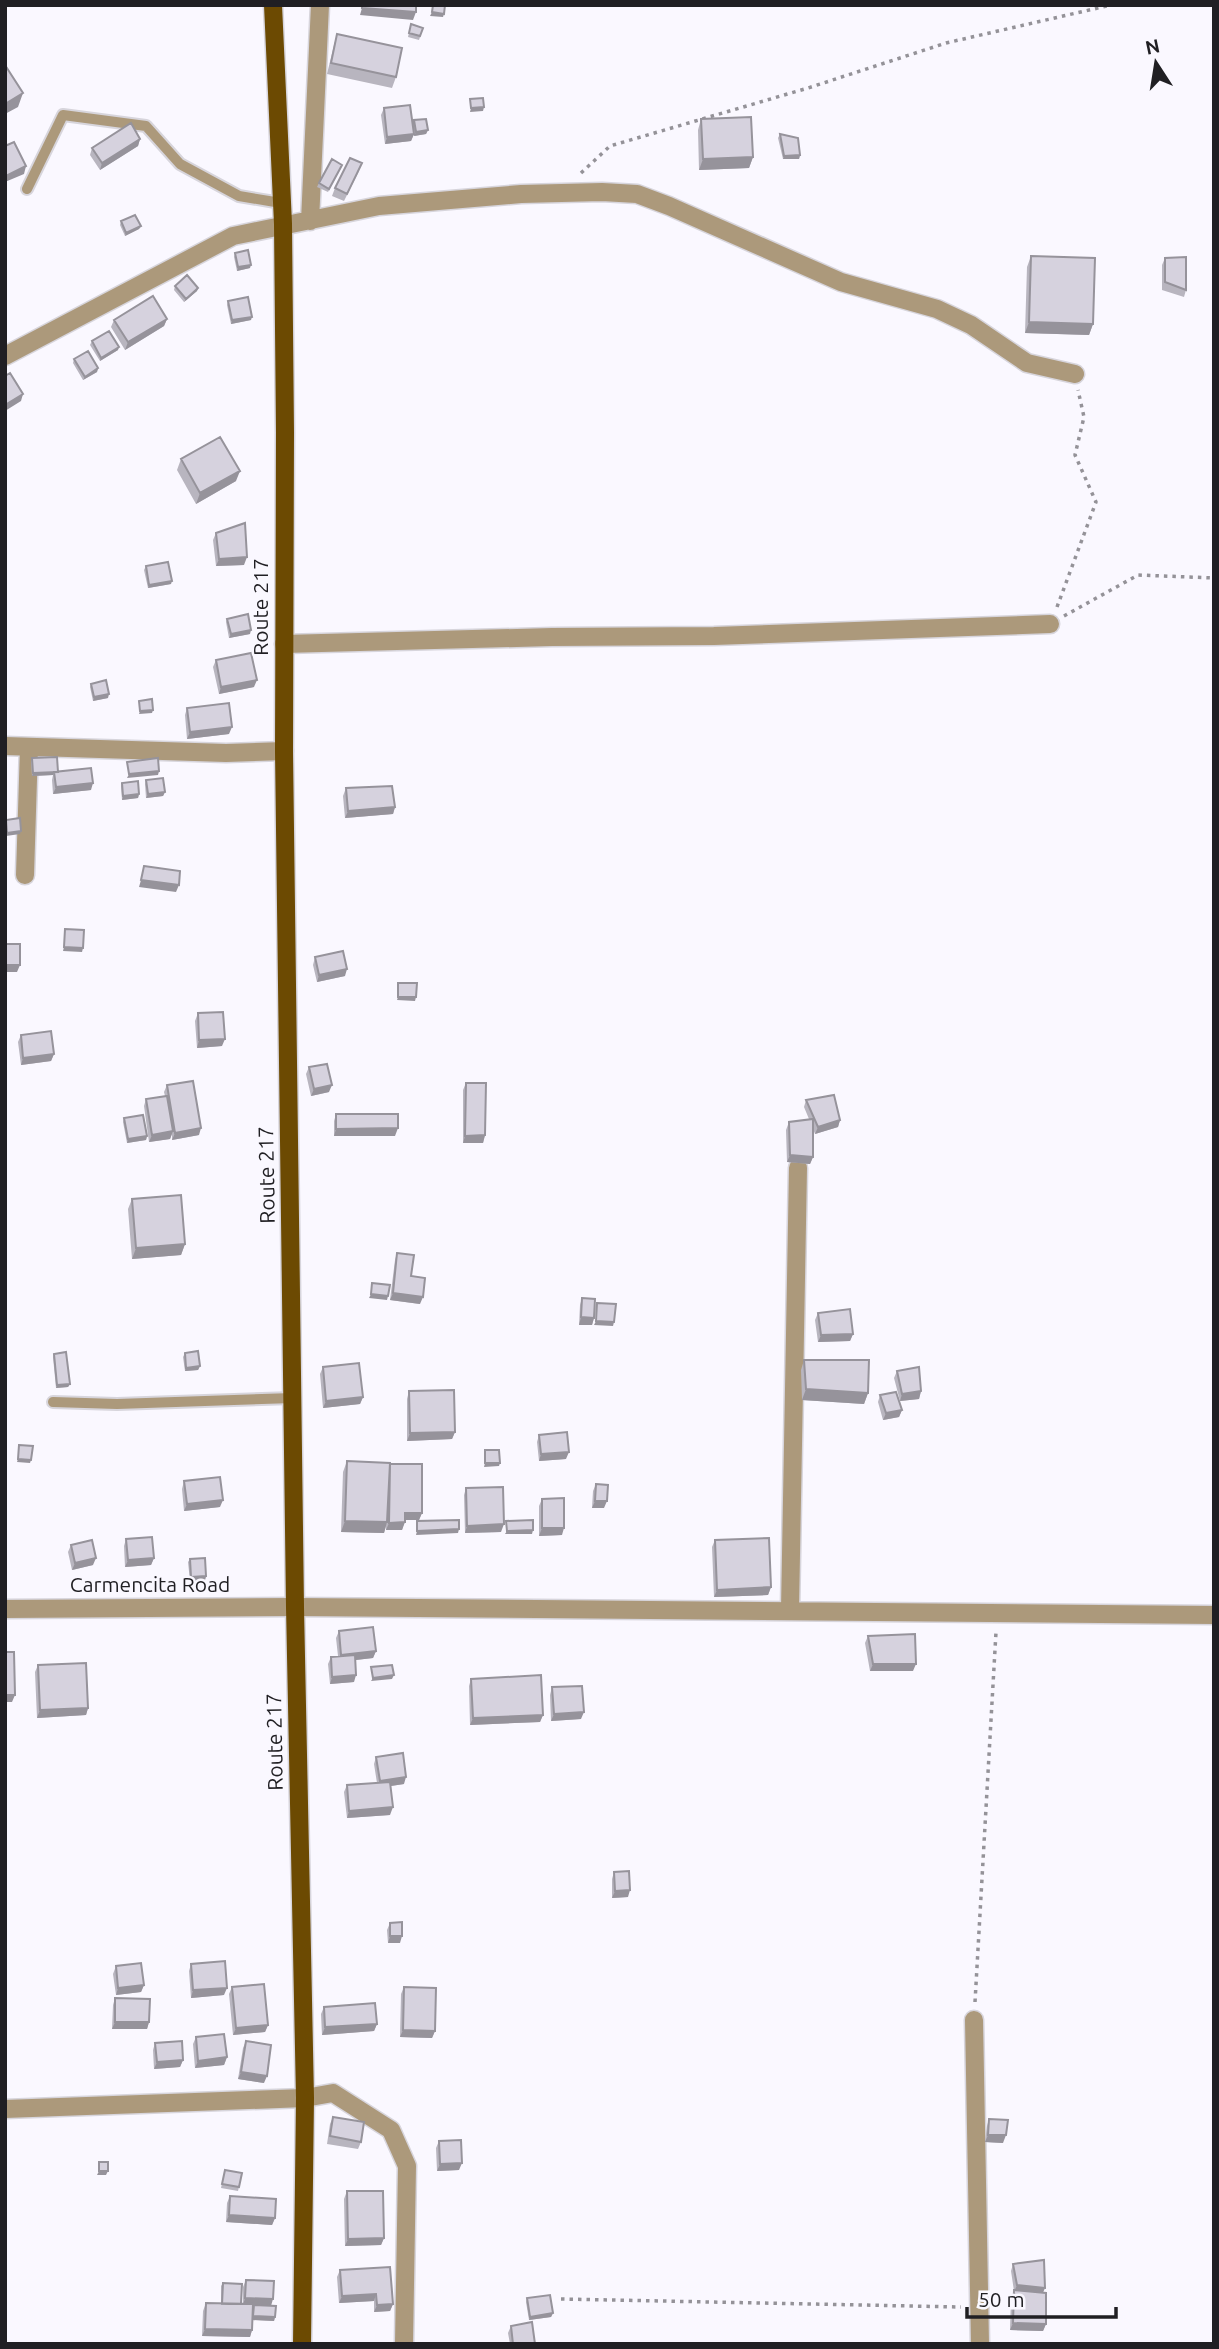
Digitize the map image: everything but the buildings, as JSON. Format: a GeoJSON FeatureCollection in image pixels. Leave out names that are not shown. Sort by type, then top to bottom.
{"type":"FeatureCollection","features":[{"type":"Feature","properties":{"kind":"main road","name":"Route 217"},"geometry":{"type":"LineString","coordinates":[[273,5],[283,224],[284,751],[295,1607],[305,2098],[302,2344]]}},
{"type":"Feature","properties":{"kind":"street"},"geometry":{"type":"LineString","coordinates":[[310,221],[320,5]]}},
{"type":"Feature","properties":{"kind":"street"},"geometry":{"type":"LineString","coordinates":[[5,356],[233,236],[379,206],[452,199],[602,192],[637,194],[707,220],[841,282],[937,309],[971,326],[1027,363],[1075,374]]}},
{"type":"Feature","properties":{"kind":"street"},"geometry":{"type":"LineString","coordinates":[[284,644],[714,636],[1050,624]]}},
{"type":"Feature","properties":{"kind":"street"},"geometry":{"type":"LineString","coordinates":[[5,746],[226,753],[284,751]]}},
{"type":"Feature","properties":{"kind":"street"},"geometry":{"type":"LineString","coordinates":[[25,875],[29,747]]}},
{"type":"Feature","properties":{"kind":"street"},"geometry":{"type":"LineString","coordinates":[[790,1610],[798,1168]]}},
{"type":"Feature","properties":{"kind":"street","name":"Carmencita Road"},"geometry":{"type":"LineString","coordinates":[[5,1609],[295,1607],[1214,1615]]}},
{"type":"Feature","properties":{"kind":"street"},"geometry":{"type":"LineString","coordinates":[[974,2020],[980,2344]]}},
{"type":"Feature","properties":{"kind":"street"},"geometry":{"type":"LineString","coordinates":[[5,2109],[305,2098],[333,2093],[391,2130],[407,2166],[404,2344]]}},
{"type":"Feature","properties":{"kind":"lane"},"geometry":{"type":"LineString","coordinates":[[27,189],[64,115],[146,126],[180,164],[239,196],[281,203]]}},
{"type":"Feature","properties":{"kind":"lane"},"geometry":{"type":"LineString","coordinates":[[53,1402],[117,1404],[293,1398]]}},
{"type":"Feature","properties":{"kind":"path"},"geometry":{"type":"LineString","coordinates":[[558,193],[610,146],[808,88],[946,43],[1111,5]]}},
{"type":"Feature","properties":{"kind":"path"},"geometry":{"type":"LineString","coordinates":[[1050,624],[1096,502],[1075,455],[1084,416],[1075,374]]}},
{"type":"Feature","properties":{"kind":"path"},"geometry":{"type":"LineString","coordinates":[[1050,624],[1138,575],[1214,578]]}},
{"type":"Feature","properties":{"kind":"path"},"geometry":{"type":"LineString","coordinates":[[974,2020],[997,1612]]}},
{"type":"Feature","properties":{"kind":"path"},"geometry":{"type":"LineString","coordinates":[[561,2299],[981,2307]]}}]}
